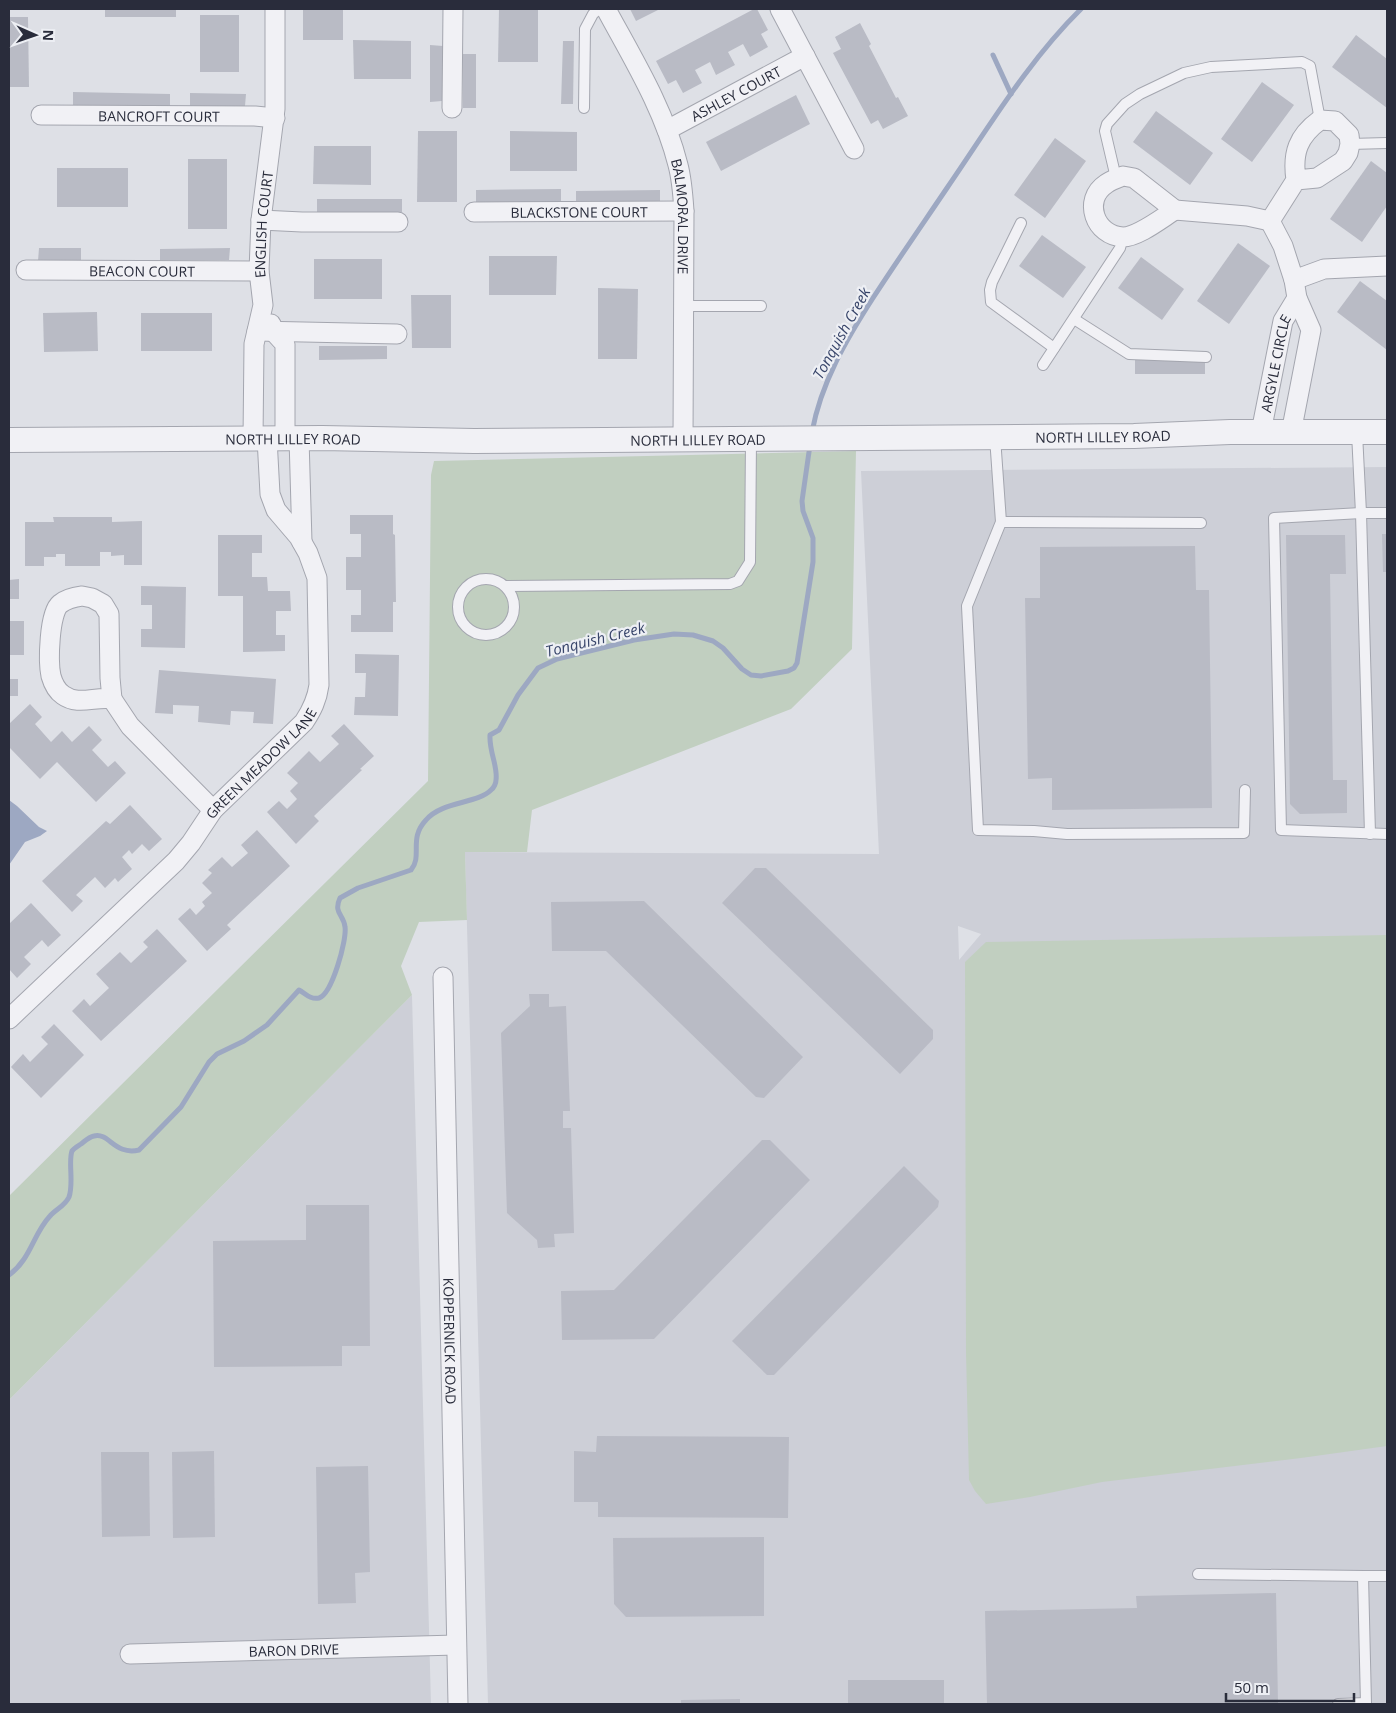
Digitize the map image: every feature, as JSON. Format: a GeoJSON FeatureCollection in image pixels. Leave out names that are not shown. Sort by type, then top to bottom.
{"type":"FeatureCollection","features":[{"type":"Feature","properties":{"kind":"street","name":"ENGLISH COURT"},"geometry":{"type":"LineString","coordinates":[[275,9],[275,118],[261,220],[259,271],[266,331],[254,344],[276,438]]}},
{"type":"Feature","properties":{"kind":"street"},"geometry":{"type":"LineString","coordinates":[[452,108],[453,9]]}},
{"type":"Feature","properties":{"kind":"street","name":"BALMORAL DRIVE"},"geometry":{"type":"LineString","coordinates":[[606,9],[657,105],[678,166],[684,211],[683,439]]}},
{"type":"Feature","properties":{"kind":"street"},"geometry":{"type":"LineString","coordinates":[[780,9],[854,149]]}},
{"type":"Feature","properties":{"kind":"street","name":"ASHLEY COURT"},"geometry":{"type":"LineString","coordinates":[[667,130],[804,56]]}},
{"type":"Feature","properties":{"kind":"street","name":"BANCROFT COURT"},"geometry":{"type":"LineString","coordinates":[[41,115],[247,116],[275,118]]}},
{"type":"Feature","properties":{"kind":"street"},"geometry":{"type":"LineString","coordinates":[[1174,210],[1136,235],[1123,237],[1111,234],[1100,227],[1093,212],[1098,193],[1105,184],[1124,176],[1134,178],[1174,210],[1247,216],[1270,222],[1296,180],[1294,165],[1300,142],[1308,129],[1320,120],[1335,121],[1349,135],[1348,153],[1343,161],[1318,178],[1296,180]]}},
{"type":"Feature","properties":{"kind":"street","name":"BLACKSTONE COURT"},"geometry":{"type":"LineString","coordinates":[[474,212],[684,211]]}},
{"type":"Feature","properties":{"kind":"street"},"geometry":{"type":"LineString","coordinates":[[261,220],[398,222]]}},
{"type":"Feature","properties":{"kind":"street","name":"ARGYLE CIRCLE"},"geometry":{"type":"LineString","coordinates":[[1270,222],[1284,246],[1296,289],[1311,330],[1291,433]]}},
{"type":"Feature","properties":{"kind":"street"},"geometry":{"type":"LineString","coordinates":[[1296,289],[1324,269],[1387,266]]}},
{"type":"Feature","properties":{"kind":"street","name":"BEACON COURT"},"geometry":{"type":"LineString","coordinates":[[26,270],[259,271]]}},
{"type":"Feature","properties":{"kind":"street","name":"ARGYLE CIRCLE"},"geometry":{"type":"LineString","coordinates":[[1261,432],[1283,321],[1296,289]]}},
{"type":"Feature","properties":{"kind":"street"},"geometry":{"type":"LineString","coordinates":[[266,331],[397,334]]}},
{"type":"Feature","properties":{"kind":"street"},"geometry":{"type":"LineString","coordinates":[[266,331],[285,344],[276,438],[302,542]]}},
{"type":"Feature","properties":{"kind":"street","name":"NORTH LILLEY ROAD"},"geometry":{"type":"LineString","coordinates":[[9,440],[276,438],[474,441],[1134,436],[1230,432],[1387,432]]}},
{"type":"Feature","properties":{"kind":"street","name":"GREEN MEADOW LANE"},"geometry":{"type":"LineString","coordinates":[[9,1019],[176,861],[191,843],[213,810],[304,722],[312,710],[319,685],[317,578],[302,542],[276,510],[270,494],[276,438]]}},
{"type":"Feature","properties":{"kind":"street"},"geometry":{"type":"LineString","coordinates":[[112,699],[103,697],[83,701],[72,700],[62,695],[55,685],[51,674],[51,626],[54,612],[59,604],[70,598],[82,596],[92,598],[103,604],[109,614],[112,699],[130,726],[213,810]]}},
{"type":"Feature","properties":{"kind":"street","name":"KOPPERNICK ROAD"},"geometry":{"type":"LineString","coordinates":[[443,977],[458,1704]]}},
{"type":"Feature","properties":{"kind":"street","name":"BARON DRIVE"},"geometry":{"type":"LineString","coordinates":[[130,1654],[456,1645]]}},
{"type":"Feature","properties":{"kind":"lane"},"geometry":{"type":"LineString","coordinates":[[584,108],[585,29],[593,14],[599,9]]}},
{"type":"Feature","properties":{"kind":"lane"},"geometry":{"type":"LineString","coordinates":[[1116,178],[1105,131],[1108,124],[1126,104],[1140,94],[1184,73],[1212,67],[1302,62],[1310,66],[1320,120]]}},
{"type":"Feature","properties":{"kind":"lane"},"geometry":{"type":"LineString","coordinates":[[1350,144],[1387,143]]}},
{"type":"Feature","properties":{"kind":"lane"},"geometry":{"type":"LineString","coordinates":[[1021,223],[992,282],[990,302],[1054,348]]}},
{"type":"Feature","properties":{"kind":"lane"},"geometry":{"type":"LineString","coordinates":[[1043,365],[1120,248],[1123,237]]}},
{"type":"Feature","properties":{"kind":"lane"},"geometry":{"type":"LineString","coordinates":[[684,306],[761,306]]}},
{"type":"Feature","properties":{"kind":"lane"},"geometry":{"type":"LineString","coordinates":[[1074,318],[1129,354],[1206,357]]}},
{"type":"Feature","properties":{"kind":"lane"},"geometry":{"type":"LineString","coordinates":[[1357,433],[1370,834]]}},
{"type":"Feature","properties":{"kind":"lane"},"geometry":{"type":"LineString","coordinates":[[996,437],[1001,522],[967,606],[978,830],[1034,831],[1067,834],[1244,833],[1245,790]]}},
{"type":"Feature","properties":{"kind":"lane"},"geometry":{"type":"LineString","coordinates":[[506,586],[513,605],[509,622],[503,629],[487,635],[478,634],[463,624],[459,616],[458,606],[460,597],[464,589],[472,583],[481,580],[498,581],[506,586],[730,584],[738,581],[750,562],[750,439]]}},
{"type":"Feature","properties":{"kind":"lane"},"geometry":{"type":"LineString","coordinates":[[1387,513],[1274,518],[1281,830],[1387,834]]}},
{"type":"Feature","properties":{"kind":"lane"},"geometry":{"type":"LineString","coordinates":[[1001,522],[1201,523]]}},
{"type":"Feature","properties":{"kind":"lane"},"geometry":{"type":"LineString","coordinates":[[1198,1574],[1387,1576]]}},
{"type":"Feature","properties":{"kind":"lane"},"geometry":{"type":"LineString","coordinates":[[1338,1704],[1366,1704],[1363,1576]]}},
{"type":"Feature","properties":{"kind":"shaded area"},"geometry":{"type":"Polygon","coordinates":[[[1387,467],[1387,1704],[488,1704],[465,852],[879,854],[861,471],[1387,467]],[[958,926],[959,960],[981,934],[958,926]]]}},
{"type":"Feature","properties":{"kind":"shaded area"},"geometry":{"type":"Polygon","coordinates":[[[412,995],[431,1704],[9,1704],[9,1400],[412,995]]]}},
{"type":"Feature","properties":{"kind":"green space"},"geometry":{"type":"Polygon","coordinates":[[[856,451],[852,649],[791,709],[532,810],[527,852],[465,852],[467,920],[419,922],[401,966],[412,995],[9,1400],[9,1196],[428,781],[431,475],[434,461],[856,451]]]}},
{"type":"Feature","properties":{"kind":"green space"},"geometry":{"type":"Polygon","coordinates":[[[1387,935],[1387,1446],[1102,1482],[986,1504],[969,1480],[966,1352],[965,962],[986,942],[1387,935]]]}},
{"type":"Feature","properties":{"kind":"water"},"geometry":{"type":"Polygon","coordinates":[[[9,800],[39,827],[47,831],[25,842],[9,865],[9,800]]]}},
{"type":"Feature","properties":{"kind":"building"},"geometry":{"type":"Polygon","coordinates":[[[105,9],[176,9],[176,17],[105,17],[105,9]]]}},
{"type":"Feature","properties":{"kind":"building"},"geometry":{"type":"Polygon","coordinates":[[[303,9],[343,9],[343,40],[303,40],[303,9]]]}},
{"type":"Feature","properties":{"kind":"building"},"geometry":{"type":"Polygon","coordinates":[[[499,9],[538,9],[538,62],[498,62],[499,9]]]}},
{"type":"Feature","properties":{"kind":"building"},"geometry":{"type":"Polygon","coordinates":[[[630,9],[660,9],[636,21],[630,9]]]}},
{"type":"Feature","properties":{"kind":"building"},"geometry":{"type":"Polygon","coordinates":[[[757,9],[768,30],[761,34],[768,47],[750,57],[743,44],[728,52],[735,65],[716,75],[710,62],[695,70],[702,83],[683,93],[676,80],[668,84],[656,61],[757,9]]]}},
{"type":"Feature","properties":{"kind":"building"},"geometry":{"type":"Polygon","coordinates":[[[200,15],[239,15],[239,72],[200,72],[200,15]]]}},
{"type":"Feature","properties":{"kind":"building"},"geometry":{"type":"Polygon","coordinates":[[[9,17],[28,17],[29,87],[9,87],[9,17]]]}},
{"type":"Feature","properties":{"kind":"building"},"geometry":{"type":"Polygon","coordinates":[[[860,23],[871,44],[869,46],[896,98],[898,97],[908,116],[883,129],[878,120],[871,124],[833,53],[841,49],[835,37],[860,23]]]}},
{"type":"Feature","properties":{"kind":"building"},"geometry":{"type":"Polygon","coordinates":[[[1356,35],[1387,59],[1387,108],[1332,67],[1356,35]]]}},
{"type":"Feature","properties":{"kind":"building"},"geometry":{"type":"Polygon","coordinates":[[[353,40],[411,41],[411,79],[354,79],[353,40]]]}},
{"type":"Feature","properties":{"kind":"building"},"geometry":{"type":"Polygon","coordinates":[[[563,41],[574,41],[573,104],[561,104],[563,41]]]}},
{"type":"Feature","properties":{"kind":"building"},"geometry":{"type":"Polygon","coordinates":[[[430,45],[443,46],[442,101],[430,102],[430,45]]]}},
{"type":"Feature","properties":{"kind":"building"},"geometry":{"type":"Polygon","coordinates":[[[463,54],[476,54],[476,108],[463,108],[463,54]]]}},
{"type":"Feature","properties":{"kind":"building"},"geometry":{"type":"Polygon","coordinates":[[[1262,82],[1294,105],[1252,162],[1221,139],[1262,82]]]}},
{"type":"Feature","properties":{"kind":"building"},"geometry":{"type":"Polygon","coordinates":[[[73,92],[170,94],[170,107],[73,106],[73,92]]]}},
{"type":"Feature","properties":{"kind":"building"},"geometry":{"type":"Polygon","coordinates":[[[190,93],[246,94],[245,106],[190,106],[190,93]]]}},
{"type":"Feature","properties":{"kind":"building"},"geometry":{"type":"Polygon","coordinates":[[[796,95],[810,124],[721,171],[706,142],[796,95]]]}},
{"type":"Feature","properties":{"kind":"building"},"geometry":{"type":"Polygon","coordinates":[[[1156,111],[1213,153],[1190,185],[1133,142],[1156,111]]]}},
{"type":"Feature","properties":{"kind":"building"},"geometry":{"type":"Polygon","coordinates":[[[418,131],[457,131],[457,202],[417,202],[418,131]]]}},
{"type":"Feature","properties":{"kind":"building"},"geometry":{"type":"Polygon","coordinates":[[[510,131],[577,132],[577,171],[510,171],[510,131]]]}},
{"type":"Feature","properties":{"kind":"building"},"geometry":{"type":"Polygon","coordinates":[[[1055,138],[1086,161],[1045,218],[1014,195],[1055,138]]]}},
{"type":"Feature","properties":{"kind":"building"},"geometry":{"type":"Polygon","coordinates":[[[314,146],[371,146],[371,185],[313,184],[314,146]]]}},
{"type":"Feature","properties":{"kind":"building"},"geometry":{"type":"Polygon","coordinates":[[[188,159],[227,159],[227,229],[188,229],[188,159]]]}},
{"type":"Feature","properties":{"kind":"building"},"geometry":{"type":"Polygon","coordinates":[[[1371,161],[1387,173],[1387,206],[1362,242],[1330,219],[1371,161]]]}},
{"type":"Feature","properties":{"kind":"building"},"geometry":{"type":"Polygon","coordinates":[[[57,168],[128,168],[128,207],[57,207],[57,168]]]}},
{"type":"Feature","properties":{"kind":"building"},"geometry":{"type":"Polygon","coordinates":[[[561,189],[561,202],[476,203],[476,190],[561,189]]]}},
{"type":"Feature","properties":{"kind":"building"},"geometry":{"type":"Polygon","coordinates":[[[660,190],[660,203],[576,204],[576,191],[660,190]]]}},
{"type":"Feature","properties":{"kind":"building"},"geometry":{"type":"Polygon","coordinates":[[[317,199],[402,199],[402,212],[317,212],[317,199]]]}},
{"type":"Feature","properties":{"kind":"building"},"geometry":{"type":"Polygon","coordinates":[[[1042,235],[1086,267],[1063,298],[1019,266],[1042,235]]]}},
{"type":"Feature","properties":{"kind":"building"},"geometry":{"type":"Polygon","coordinates":[[[1238,243],[1270,266],[1229,324],[1197,301],[1238,243]]]}},
{"type":"Feature","properties":{"kind":"building"},"geometry":{"type":"Polygon","coordinates":[[[39,248],[81,248],[81,262],[38,261],[39,248]]]}},
{"type":"Feature","properties":{"kind":"building"},"geometry":{"type":"Polygon","coordinates":[[[230,248],[229,260],[160,260],[160,249],[230,248]]]}},
{"type":"Feature","properties":{"kind":"building"},"geometry":{"type":"Polygon","coordinates":[[[489,256],[557,256],[556,295],[489,295],[489,256]]]}},
{"type":"Feature","properties":{"kind":"building"},"geometry":{"type":"Polygon","coordinates":[[[1141,257],[1184,289],[1162,320],[1118,288],[1141,257]]]}},
{"type":"Feature","properties":{"kind":"building"},"geometry":{"type":"Polygon","coordinates":[[[314,259],[382,259],[382,299],[314,299],[314,259]]]}},
{"type":"Feature","properties":{"kind":"building"},"geometry":{"type":"Polygon","coordinates":[[[1360,281],[1387,301],[1387,350],[1337,312],[1360,281]]]}},
{"type":"Feature","properties":{"kind":"building"},"geometry":{"type":"Polygon","coordinates":[[[598,288],[638,289],[637,359],[598,359],[598,288]]]}},
{"type":"Feature","properties":{"kind":"building"},"geometry":{"type":"Polygon","coordinates":[[[411,295],[451,295],[451,348],[412,348],[411,295]]]}},
{"type":"Feature","properties":{"kind":"building"},"geometry":{"type":"Polygon","coordinates":[[[97,312],[98,351],[44,352],[43,313],[97,312]]]}},
{"type":"Feature","properties":{"kind":"building"},"geometry":{"type":"Polygon","coordinates":[[[141,313],[212,313],[212,351],[141,351],[141,313]]]}},
{"type":"Feature","properties":{"kind":"building"},"geometry":{"type":"Polygon","coordinates":[[[319,346],[387,346],[387,359],[319,360],[319,346]]]}},
{"type":"Feature","properties":{"kind":"building"},"geometry":{"type":"Polygon","coordinates":[[[1135,360],[1205,360],[1205,374],[1135,374],[1135,360]]]}},
{"type":"Feature","properties":{"kind":"building"},"geometry":{"type":"Polygon","coordinates":[[[350,515],[393,515],[396,602],[393,602],[393,632],[351,632],[351,615],[361,615],[361,590],[346,590],[346,557],[361,557],[361,534],[350,534],[350,515]]]}},
{"type":"Feature","properties":{"kind":"building"},"geometry":{"type":"Polygon","coordinates":[[[53,517],[112,517],[112,522],[142,521],[142,565],[124,565],[124,555],[111,556],[111,552],[100,552],[100,566],[65,566],[65,554],[56,554],[56,557],[44,557],[44,566],[25,566],[25,522],[54,522],[53,517]]]}},
{"type":"Feature","properties":{"kind":"building"},"geometry":{"type":"Polygon","coordinates":[[[1382,534],[1387,534],[1387,572],[1383,572],[1382,534]]]}},
{"type":"Feature","properties":{"kind":"building"},"geometry":{"type":"Polygon","coordinates":[[[218,535],[262,535],[262,553],[252,553],[252,577],[267,577],[268,591],[290,591],[291,611],[276,611],[276,635],[285,635],[285,651],[243,652],[243,596],[218,596],[218,535]]]}},
{"type":"Feature","properties":{"kind":"building"},"geometry":{"type":"Polygon","coordinates":[[[1286,535],[1345,535],[1346,574],[1330,574],[1333,780],[1347,780],[1347,813],[1300,814],[1290,804],[1286,535]]]}},
{"type":"Feature","properties":{"kind":"building"},"geometry":{"type":"Polygon","coordinates":[[[1195,546],[1196,590],[1209,590],[1212,808],[1052,810],[1052,778],[1028,779],[1025,598],[1040,598],[1040,547],[1195,546]]]}},
{"type":"Feature","properties":{"kind":"building"},"geometry":{"type":"Polygon","coordinates":[[[19,579],[19,599],[9,599],[9,580],[19,579]]]}},
{"type":"Feature","properties":{"kind":"building"},"geometry":{"type":"Polygon","coordinates":[[[141,586],[186,587],[185,648],[141,647],[141,629],[152,629],[152,605],[141,605],[141,586]]]}},
{"type":"Feature","properties":{"kind":"building"},"geometry":{"type":"Polygon","coordinates":[[[9,621],[24,621],[24,655],[9,655],[9,621]]]}},
{"type":"Feature","properties":{"kind":"building"},"geometry":{"type":"Polygon","coordinates":[[[355,654],[399,655],[398,716],[354,715],[355,697],[365,697],[366,673],[355,673],[355,654]]]}},
{"type":"Feature","properties":{"kind":"building"},"geometry":{"type":"Polygon","coordinates":[[[159,670],[276,679],[273,724],[253,723],[254,712],[231,711],[230,725],[198,722],[199,706],[173,705],[173,714],[155,713],[159,670]]]}},
{"type":"Feature","properties":{"kind":"building"},"geometry":{"type":"Polygon","coordinates":[[[9,679],[18,679],[18,696],[9,696],[9,679]]]}},
{"type":"Feature","properties":{"kind":"building"},"geometry":{"type":"Polygon","coordinates":[[[30,704],[42,717],[35,724],[51,742],[62,731],[72,742],[89,726],[102,740],[92,750],[108,767],[115,761],[126,773],[96,802],[57,762],[40,779],[9,747],[9,724],[30,704]]]}},
{"type":"Feature","properties":{"kind":"building"},"geometry":{"type":"Polygon","coordinates":[[[344,724],[374,756],[314,816],[319,821],[296,844],[267,812],[279,801],[287,809],[297,799],[290,791],[298,783],[287,773],[309,751],[320,762],[339,744],[331,736],[344,724]]]}},
{"type":"Feature","properties":{"kind":"building"},"geometry":{"type":"Polygon","coordinates":[[[130,805],[162,839],[149,851],[142,844],[132,854],[129,850],[122,857],[132,869],[118,882],[115,878],[105,888],[95,877],[76,895],[83,901],[72,912],[42,881],[106,821],[110,824],[130,805]]]}},
{"type":"Feature","properties":{"kind":"building"},"geometry":{"type":"Polygon","coordinates":[[[257,830],[290,866],[227,925],[231,929],[207,951],[178,919],[190,908],[196,915],[205,906],[202,902],[212,893],[202,883],[212,873],[208,870],[222,857],[232,867],[248,853],[241,845],[257,830]]]}},
{"type":"Feature","properties":{"kind":"building"},"geometry":{"type":"Polygon","coordinates":[[[755,868],[766,868],[933,1030],[933,1039],[900,1074],[722,903],[755,868]]]}},
{"type":"Feature","properties":{"kind":"building"},"geometry":{"type":"Polygon","coordinates":[[[644,901],[803,1057],[764,1098],[756,1097],[606,951],[552,951],[551,902],[644,901]]]}},
{"type":"Feature","properties":{"kind":"building"},"geometry":{"type":"Polygon","coordinates":[[[31,903],[61,935],[48,947],[42,940],[24,957],[31,964],[17,978],[9,969],[9,924],[31,903]]]}},
{"type":"Feature","properties":{"kind":"building"},"geometry":{"type":"Polygon","coordinates":[[[157,929],[187,961],[101,1041],[72,1011],[84,999],[90,1006],[109,988],[96,974],[120,952],[131,963],[148,947],[143,942],[157,929]]]}},
{"type":"Feature","properties":{"kind":"building"},"geometry":{"type":"Polygon","coordinates":[[[529,994],[549,994],[549,1007],[566,1006],[570,1111],[563,1111],[563,1128],[571,1128],[574,1233],[554,1234],[555,1247],[538,1248],[537,1240],[507,1213],[501,1033],[530,1006],[529,994]]]}},
{"type":"Feature","properties":{"kind":"building"},"geometry":{"type":"Polygon","coordinates":[[[54,1024],[84,1055],[41,1098],[11,1067],[23,1054],[30,1062],[48,1044],[41,1037],[54,1024]]]}},
{"type":"Feature","properties":{"kind":"building"},"geometry":{"type":"Polygon","coordinates":[[[762,1140],[770,1140],[810,1180],[654,1339],[562,1340],[561,1291],[614,1290],[762,1140]]]}},
{"type":"Feature","properties":{"kind":"building"},"geometry":{"type":"Polygon","coordinates":[[[904,1166],[939,1201],[938,1207],[774,1375],[767,1375],[732,1341],[904,1166]]]}},
{"type":"Feature","properties":{"kind":"building"},"geometry":{"type":"Polygon","coordinates":[[[306,1205],[369,1205],[370,1346],[342,1346],[342,1366],[214,1367],[213,1241],[306,1240],[306,1205]]]}},
{"type":"Feature","properties":{"kind":"building"},"geometry":{"type":"Polygon","coordinates":[[[597,1436],[789,1437],[788,1518],[598,1517],[598,1502],[574,1502],[574,1451],[596,1452],[597,1436]]]}},
{"type":"Feature","properties":{"kind":"building"},"geometry":{"type":"Polygon","coordinates":[[[214,1451],[215,1537],[173,1538],[172,1452],[214,1451]]]}},
{"type":"Feature","properties":{"kind":"building"},"geometry":{"type":"Polygon","coordinates":[[[101,1452],[149,1452],[150,1536],[102,1537],[101,1452]]]}},
{"type":"Feature","properties":{"kind":"building"},"geometry":{"type":"Polygon","coordinates":[[[368,1466],[370,1572],[355,1573],[356,1603],[318,1604],[316,1467],[368,1466]]]}},
{"type":"Feature","properties":{"kind":"building"},"geometry":{"type":"Polygon","coordinates":[[[764,1537],[764,1616],[626,1617],[614,1604],[613,1538],[764,1537]]]}},
{"type":"Feature","properties":{"kind":"building"},"geometry":{"type":"Polygon","coordinates":[[[1276,1593],[1278,1704],[987,1704],[985,1611],[1137,1608],[1136,1596],[1276,1593]]]}},
{"type":"Feature","properties":{"kind":"building"},"geometry":{"type":"Polygon","coordinates":[[[848,1680],[944,1680],[944,1704],[848,1704],[848,1680]]]}},
{"type":"Feature","properties":{"kind":"building"},"geometry":{"type":"Polygon","coordinates":[[[740,1699],[740,1704],[681,1704],[681,1700],[740,1699]]]}},
{"type":"Feature","properties":{"kind":"waterway","name":"Tonquish Creek"},"geometry":{"type":"LineString","coordinates":[[812,432],[828,379],[853,330],[873,298],[1026,72],[1081,9]]}},
{"type":"Feature","properties":{"kind":"waterway"},"geometry":{"type":"LineString","coordinates":[[993,55],[1011,94]]}},
{"type":"Feature","properties":{"kind":"waterway","name":"Tonquish Creek"},"geometry":{"type":"LineString","coordinates":[[9,1275],[22,1262],[44,1223],[69,1197],[71,1155],[74,1149],[90,1137],[99,1136],[104,1137],[124,1150],[139,1150],[181,1107],[209,1062],[217,1054],[244,1041],[267,1025],[299,990],[313,998],[319,998],[324,994],[338,966],[344,943],[345,927],[338,911],[340,898],[358,888],[411,870],[416,859],[418,834],[426,820],[441,809],[485,795],[493,788],[496,783],[496,775],[490,735],[499,730],[518,695],[538,668],[557,659],[634,640],[674,634],[693,635],[713,641],[723,648],[742,669],[751,675],[761,676],[788,671],[794,668],[797,663],[813,562],[813,538],[803,511],[802,501],[810,445]]}}]}
